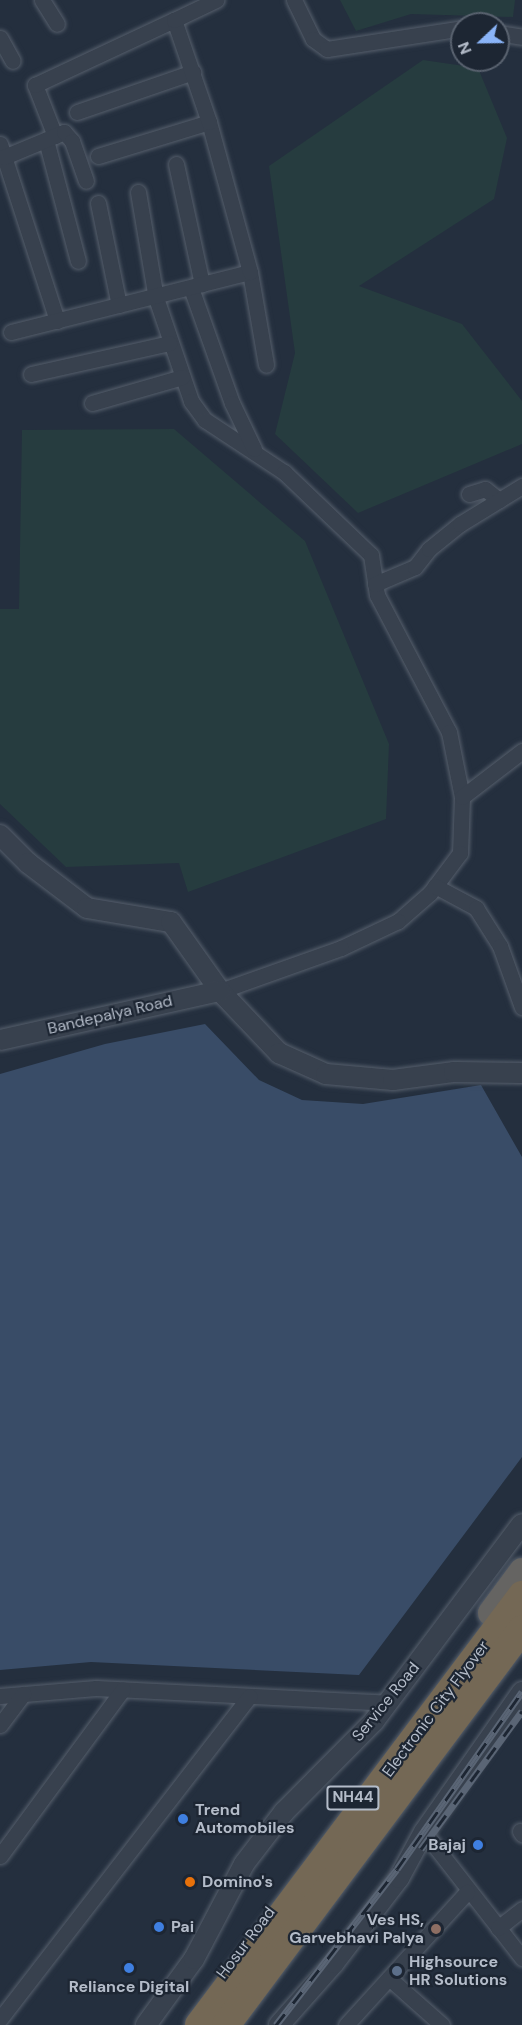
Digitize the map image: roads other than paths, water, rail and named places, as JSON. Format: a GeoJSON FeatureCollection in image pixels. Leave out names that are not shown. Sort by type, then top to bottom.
{"type":"FeatureCollection","features":[{"type":"Feature","properties":{"kind":"highway","name":"Hosur Road"},"geometry":{"type":"LineString","coordinates":[[184,2025],[522,1571]]}},
{"type":"Feature","properties":{"kind":"highway","name":"Electronic City Flyover"},"geometry":{"type":"LineString","coordinates":[[199,2025],[522,1595]]}},
{"type":"Feature","properties":{"kind":"highway","name":"Electronic City Flyover"},"geometry":{"type":"LineString","coordinates":[[226,2025],[522,1630]]}},
{"type":"Feature","properties":{"kind":"highway","name":"NH44"},"geometry":{"type":"LineString","coordinates":[[243,2025],[522,1653]]}},
{"type":"Feature","properties":{"kind":"street"},"geometry":{"type":"LineString","coordinates":[[42,0],[57,24]]}},
{"type":"Feature","properties":{"kind":"street"},"geometry":{"type":"LineString","coordinates":[[78,261],[50,138],[35,85],[216,0]]}},
{"type":"Feature","properties":{"kind":"street"},"geometry":{"type":"LineString","coordinates":[[294,0],[313,39],[327,49],[450,30]]}},
{"type":"Feature","properties":{"kind":"street"},"geometry":{"type":"LineString","coordinates":[[174,20],[209,122],[250,272],[266,365]]}},
{"type":"Feature","properties":{"kind":"street"},"geometry":{"type":"LineString","coordinates":[[0,38],[13,61]]}},
{"type":"Feature","properties":{"kind":"street"},"geometry":{"type":"LineString","coordinates":[[77,112],[193,72]]}},
{"type":"Feature","properties":{"kind":"street"},"geometry":{"type":"LineString","coordinates":[[98,156],[209,122]]}},
{"type":"Feature","properties":{"kind":"street"},"geometry":{"type":"LineString","coordinates":[[57,321],[2,150],[67,134],[86,181]]}},
{"type":"Feature","properties":{"kind":"street"},"geometry":{"type":"LineString","coordinates":[[176,164],[197,286],[232,403],[254,449]]}},
{"type":"Feature","properties":{"kind":"street"},"geometry":{"type":"LineString","coordinates":[[138,192],[156,298],[182,376],[205,420],[254,449],[284,472],[371,555],[377,595],[449,732],[462,797],[460,853],[435,886],[398,921],[341,948],[220,991]]}},
{"type":"Feature","properties":{"kind":"street"},"geometry":{"type":"LineString","coordinates":[[98,203],[119,305]]}},
{"type":"Feature","properties":{"kind":"street"},"geometry":{"type":"LineString","coordinates":[[11,332],[156,298],[250,272]]}},
{"type":"Feature","properties":{"kind":"street"},"geometry":{"type":"LineString","coordinates":[[31,374],[170,343]]}},
{"type":"Feature","properties":{"kind":"street"},"geometry":{"type":"LineString","coordinates":[[92,403],[182,376]]}},
{"type":"Feature","properties":{"kind":"street"},"geometry":{"type":"LineString","coordinates":[[375,584],[415,567],[429,549],[460,524],[522,486]]}},
{"type":"Feature","properties":{"kind":"street"},"geometry":{"type":"LineString","coordinates":[[469,494],[485,489],[500,500]]}},
{"type":"Feature","properties":{"kind":"street"},"geometry":{"type":"LineString","coordinates":[[462,797],[522,751]]}},
{"type":"Feature","properties":{"kind":"street"},"geometry":{"type":"LineString","coordinates":[[0,835],[28,863],[87,908],[171,921],[220,991],[279,1053],[326,1074],[393,1080],[454,1072],[522,1073]]}},
{"type":"Feature","properties":{"kind":"street"},"geometry":{"type":"LineString","coordinates":[[435,886],[476,908],[500,946],[522,1007]]}},
{"type":"Feature","properties":{"kind":"street","name":"Bandepalya Road"},"geometry":{"type":"LineString","coordinates":[[0,1040],[220,991]]}},
{"type":"Feature","properties":{"kind":"street","name":"Service Road"},"geometry":{"type":"LineString","coordinates":[[146,2025],[194,1959],[251,1855],[284,1812],[388,1703],[522,1524]]}},
{"type":"Feature","properties":{"kind":"street"},"geometry":{"type":"LineString","coordinates":[[0,1696],[123,1689],[388,1703]]}},
{"type":"Feature","properties":{"kind":"street"},"geometry":{"type":"LineString","coordinates":[[0,1856],[123,1689]]}},
{"type":"Feature","properties":{"kind":"street"},"geometry":{"type":"LineString","coordinates":[[279,2025],[369,1919],[399,1878],[424,1832],[522,1692]]}},
{"type":"Feature","properties":{"kind":"street"},"geometry":{"type":"LineString","coordinates":[[0,1725],[23,1694]]}},
{"type":"Feature","properties":{"kind":"street"},"geometry":{"type":"LineString","coordinates":[[0,2019],[250,1696]]}},
{"type":"Feature","properties":{"kind":"street"},"geometry":{"type":"LineString","coordinates":[[424,1832],[467,1892],[522,1958]]}},
{"type":"Feature","properties":{"kind":"street"},"geometry":{"type":"LineString","coordinates":[[346,2025],[467,1892]]}},
{"type":"Feature","properties":{"kind":"street"},"geometry":{"type":"LineString","coordinates":[[498,1928],[522,1909]]}},
{"type":"Feature","properties":{"kind":"street"},"geometry":{"type":"LineString","coordinates":[[389,1978],[442,2025]]}},
{"type":"Feature","properties":{"kind":"water"},"geometry":{"type":"Polygon","coordinates":[[[205,1024],[259,1080],[302,1100],[363,1104],[481,1085],[522,1157],[522,1457],[359,1675],[91,1662],[0,1670],[0,1074],[105,1044],[205,1024]]]}},
{"type":"Feature","properties":{"kind":"railway"},"geometry":{"type":"LineString","coordinates":[[276,2025],[397,1869],[522,1692]]}},
{"type":"Feature","properties":{"kind":"railway"},"geometry":{"type":"LineString","coordinates":[[421,1849],[522,1711]]}},
{"type":"Feature","properties":{"kind":"place","name":"Trend Automobiles"},"geometry":{"type":"Point","coordinates":[183,1819]}},
{"type":"Feature","properties":{"kind":"place","name":"Bajaj"},"geometry":{"type":"Point","coordinates":[478,1845]}},
{"type":"Feature","properties":{"kind":"place","name":"Domino's"},"geometry":{"type":"Point","coordinates":[190,1882]}},
{"type":"Feature","properties":{"kind":"place","name":"Pai"},"geometry":{"type":"Point","coordinates":[159,1927]}},
{"type":"Feature","properties":{"kind":"place","name":"Ves HS, Garvebhavi Palya"},"geometry":{"type":"Point","coordinates":[436,1929]}},
{"type":"Feature","properties":{"kind":"place","name":"Reliance Digital"},"geometry":{"type":"Point","coordinates":[129,1968]}},
{"type":"Feature","properties":{"kind":"place","name":"Highsource HR Solutions"},"geometry":{"type":"Point","coordinates":[397,1971]}}]}
